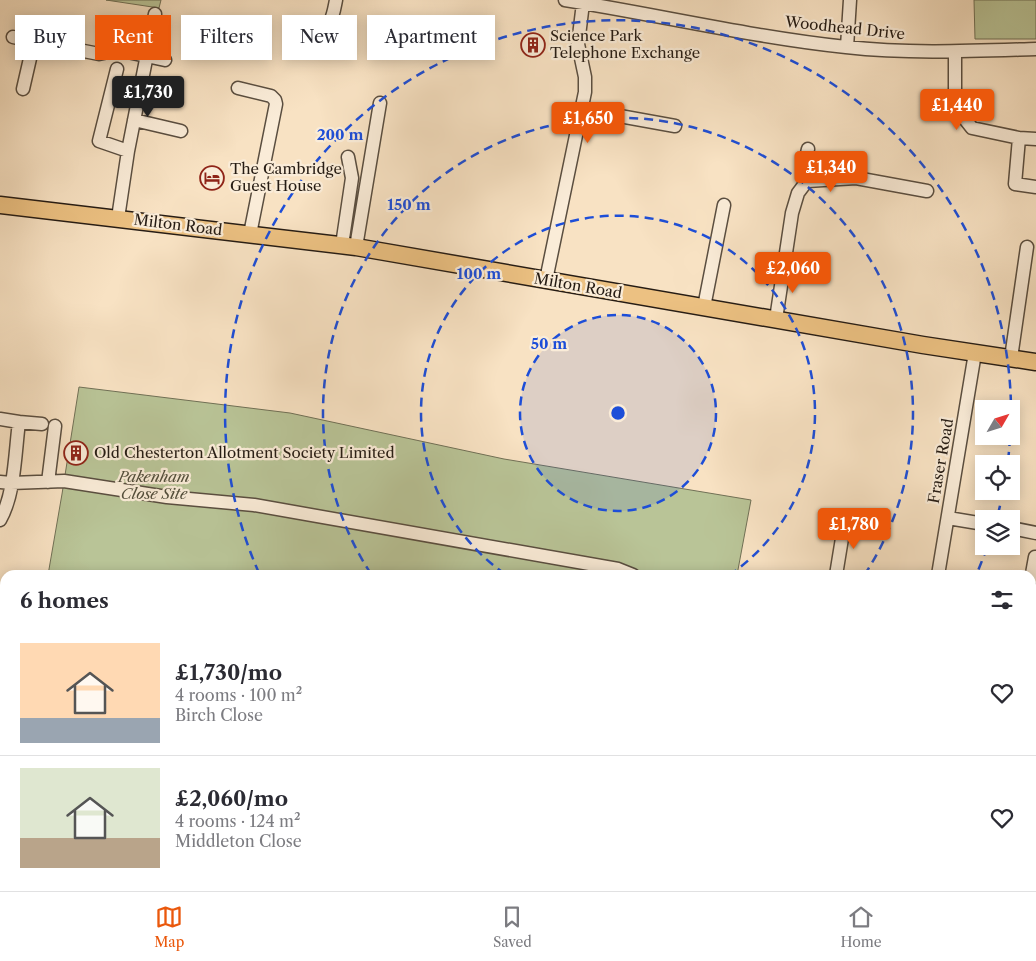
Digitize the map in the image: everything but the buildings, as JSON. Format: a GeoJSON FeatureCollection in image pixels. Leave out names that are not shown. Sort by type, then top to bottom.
{"type":"FeatureCollection","features":[{"type":"Feature","properties":{"kind":"main road","name":"Milton Road"},"geometry":{"type":"LineString","coordinates":[[0,205],[349,246],[1036,362]]}},
{"type":"Feature","properties":{"kind":"street"},"geometry":{"type":"LineString","coordinates":[[333,15],[336,0]]}},
{"type":"Feature","properties":{"kind":"street","name":"Woodhead Drive"},"geometry":{"type":"LineString","coordinates":[[565,0],[631,6],[678,21],[790,40],[846,47],[894,51],[955,52],[1036,49]]}},
{"type":"Feature","properties":{"kind":"street"},"geometry":{"type":"LineString","coordinates":[[846,47],[850,0]]}},
{"type":"Feature","properties":{"kind":"street"},"geometry":{"type":"LineString","coordinates":[[546,280],[585,92],[585,77],[578,44],[583,3]]}},
{"type":"Feature","properties":{"kind":"street"},"geometry":{"type":"LineString","coordinates":[[955,52],[955,90],[961,114],[972,128],[1036,140]]}},
{"type":"Feature","properties":{"kind":"street"},"geometry":{"type":"LineString","coordinates":[[23,89],[30,60]]}},
{"type":"Feature","properties":{"kind":"street"},"geometry":{"type":"LineString","coordinates":[[118,218],[128,151],[146,60]]}},
{"type":"Feature","properties":{"kind":"street"},"geometry":{"type":"LineString","coordinates":[[117,69],[99,141],[128,151]]}},
{"type":"Feature","properties":{"kind":"street"},"geometry":{"type":"LineString","coordinates":[[238,88],[271,96],[276,104],[250,234]]}},
{"type":"Feature","properties":{"kind":"street"},"geometry":{"type":"LineString","coordinates":[[349,246],[380,104]]}},
{"type":"Feature","properties":{"kind":"street"},"geometry":{"type":"LineString","coordinates":[[581,109],[675,126]]}},
{"type":"Feature","properties":{"kind":"street"},"geometry":{"type":"LineString","coordinates":[[134,120],[181,131]]}},
{"type":"Feature","properties":{"kind":"street"},"geometry":{"type":"LineString","coordinates":[[1019,138],[1015,184],[1036,187]]}},
{"type":"Feature","properties":{"kind":"street"},"geometry":{"type":"LineString","coordinates":[[807,181],[804,166],[808,149]]}},
{"type":"Feature","properties":{"kind":"street"},"geometry":{"type":"LineString","coordinates":[[348,157],[352,178],[349,246]]}},
{"type":"Feature","properties":{"kind":"street"},"geometry":{"type":"LineString","coordinates":[[776,319],[792,214],[798,192],[807,181],[856,178],[927,191]]}},
{"type":"Feature","properties":{"kind":"street"},"geometry":{"type":"LineString","coordinates":[[704,307],[724,205]]}},
{"type":"Feature","properties":{"kind":"street"},"geometry":{"type":"LineString","coordinates":[[1011,358],[1027,247]]}},
{"type":"Feature","properties":{"kind":"street","name":"Fraser Road"},"geometry":{"type":"LineString","coordinates":[[939,570],[975,353]]}},
{"type":"Feature","properties":{"kind":"street"},"geometry":{"type":"LineString","coordinates":[[0,419],[48,425],[48,482]]}},
{"type":"Feature","properties":{"kind":"street"},"geometry":{"type":"LineString","coordinates":[[0,520],[6,510],[6,483],[19,422]]}},
{"type":"Feature","properties":{"kind":"street"},"geometry":{"type":"LineString","coordinates":[[6,483],[64,481],[167,497],[254,505],[620,570]]}},
{"type":"Feature","properties":{"kind":"street"},"geometry":{"type":"LineString","coordinates":[[948,518],[975,522]]}},
{"type":"Feature","properties":{"kind":"street"},"geometry":{"type":"LineString","coordinates":[[837,570],[845,520]]}},
{"type":"Feature","properties":{"kind":"street"},"geometry":{"type":"LineString","coordinates":[[1020,530],[1036,533]]}},
{"type":"Feature","properties":{"kind":"street"},"geometry":{"type":"LineString","coordinates":[[1033,570],[1035,557]]}},
{"type":"Feature","properties":{"kind":"green space"},"geometry":{"type":"Polygon","coordinates":[[[106,0],[161,0],[159,8],[106,0]]]}},
{"type":"Feature","properties":{"kind":"green space"},"geometry":{"type":"Polygon","coordinates":[[[974,0],[1036,0],[1036,39],[975,39],[974,0]]]}},
{"type":"Feature","properties":{"kind":"green space","name":"Pakenham Close Site"},"geometry":{"type":"Polygon","coordinates":[[[79,387],[290,413],[504,459],[751,500],[738,570],[49,570],[79,387]]]}},
{"type":"Feature","properties":{"kind":"place","name":"Science Park Telephone Exchange"},"geometry":{"type":"Point","coordinates":[533,45]}},
{"type":"Feature","properties":{"kind":"place","name":"The Cambridge Guest House"},"geometry":{"type":"Point","coordinates":[212,178]}},
{"type":"Feature","properties":{"kind":"place","name":"Old Chesterton Allotment Society Limited"},"geometry":{"type":"Point","coordinates":[76,453]}}]}
